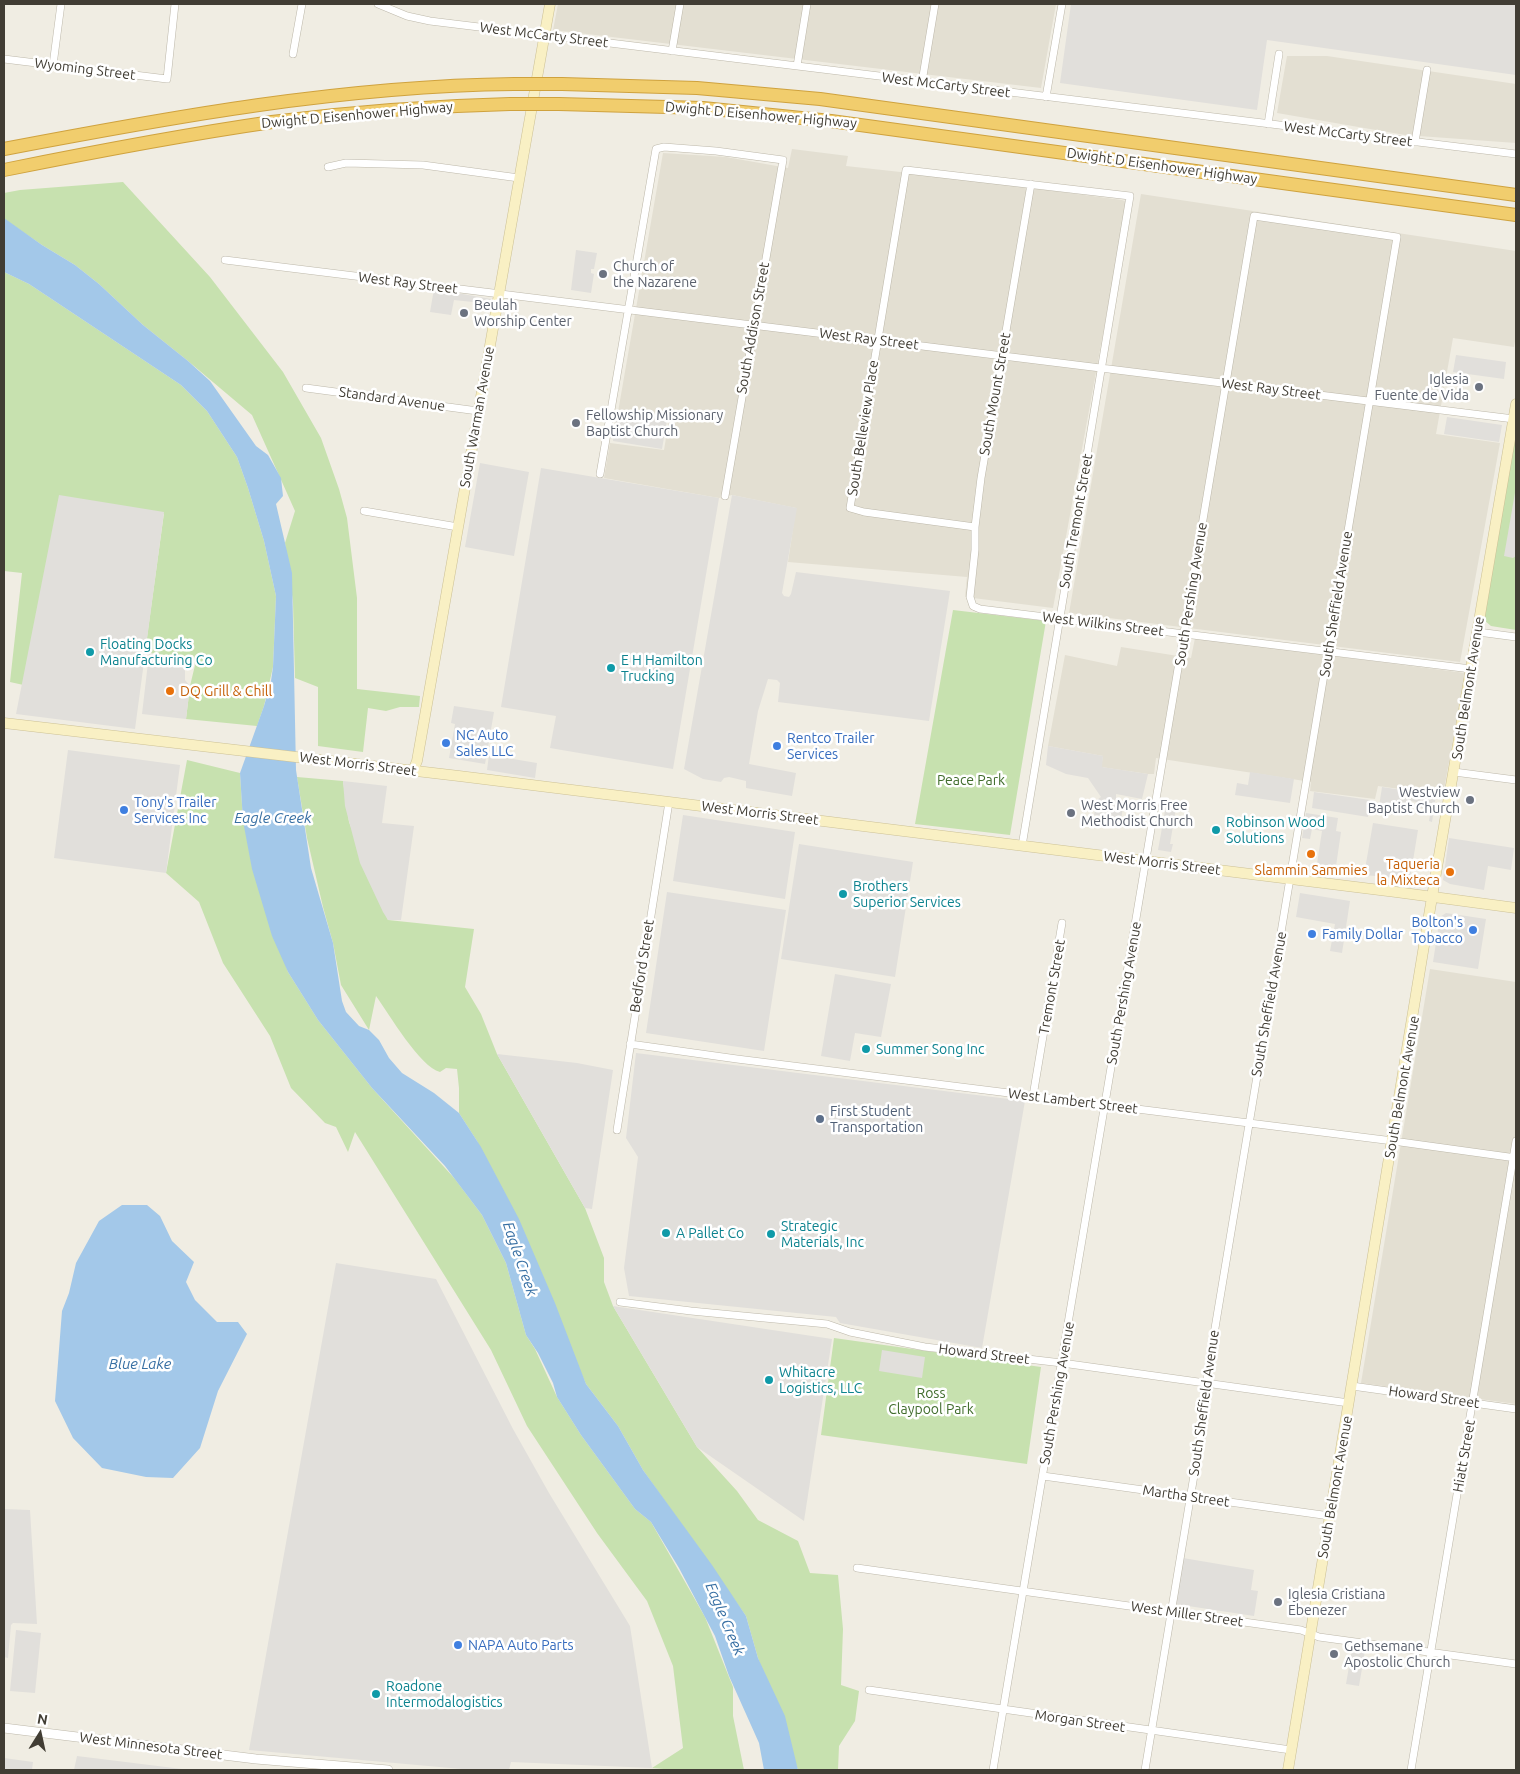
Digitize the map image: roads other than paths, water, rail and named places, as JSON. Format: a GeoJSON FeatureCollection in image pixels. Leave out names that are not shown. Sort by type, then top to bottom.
{"type":"FeatureCollection","features":[{"type":"Feature","properties":{"kind":"highway","name":"Dwight D Eisenhower Highway"},"geometry":{"type":"LineString","coordinates":[[4,149],[204,113],[284,101],[396,90],[514,84],[697,88],[810,98],[1516,195]]}},
{"type":"Feature","properties":{"kind":"highway","name":"Dwight D Eisenhower Highway"},"geometry":{"type":"LineString","coordinates":[[4,170],[175,138],[275,122],[378,111],[510,104],[702,108],[808,118],[1516,214]]}},
{"type":"Feature","properties":{"kind":"main road","name":"South Warman Avenue"},"geometry":{"type":"LineString","coordinates":[[413,771],[417,760],[550,4]]}},
{"type":"Feature","properties":{"kind":"main road","name":"South Belmont Avenue"},"geometry":{"type":"LineString","coordinates":[[1288,1770],[1516,404]]}},
{"type":"Feature","properties":{"kind":"main road","name":"West Morris Street"},"geometry":{"type":"LineString","coordinates":[[4,723],[669,802],[1516,908]]}},
{"type":"Feature","properties":{"kind":"street"},"geometry":{"type":"LineString","coordinates":[[53,65],[61,4]]}},
{"type":"Feature","properties":{"kind":"street","name":"Wyoming Street"},"geometry":{"type":"LineString","coordinates":[[4,59],[167,79],[175,4]]}},
{"type":"Feature","properties":{"kind":"street"},"geometry":{"type":"LineString","coordinates":[[293,54],[302,4]]}},
{"type":"Feature","properties":{"kind":"street","name":"West McCarty Street"},"geometry":{"type":"LineString","coordinates":[[378,4],[422,20],[1516,154]]}},
{"type":"Feature","properties":{"kind":"street"},"geometry":{"type":"LineString","coordinates":[[672,51],[680,4]]}},
{"type":"Feature","properties":{"kind":"street"},"geometry":{"type":"LineString","coordinates":[[797,66],[807,4]]}},
{"type":"Feature","properties":{"kind":"street"},"geometry":{"type":"LineString","coordinates":[[922,82],[935,4]]}},
{"type":"Feature","properties":{"kind":"street"},"geometry":{"type":"LineString","coordinates":[[1046,97],[1062,4]]}},
{"type":"Feature","properties":{"kind":"street"},"geometry":{"type":"LineString","coordinates":[[1268,124],[1279,54]]}},
{"type":"Feature","properties":{"kind":"street"},"geometry":{"type":"LineString","coordinates":[[1415,142],[1427,70]]}},
{"type":"Feature","properties":{"kind":"street","name":"South Addison Street"},"geometry":{"type":"LineString","coordinates":[[627,310],[656,149],[664,147],[716,151],[783,160],[725,496]]}},
{"type":"Feature","properties":{"kind":"street"},"geometry":{"type":"LineString","coordinates":[[328,167],[346,163],[423,165],[519,178]]}},
{"type":"Feature","properties":{"kind":"street","name":"South Belleview Place"},"geometry":{"type":"LineString","coordinates":[[975,527],[864,512],[850,508],[877,340],[906,170],[1031,184]]}},
{"type":"Feature","properties":{"kind":"street","name":"South Tremont Street"},"geometry":{"type":"LineString","coordinates":[[1022,846],[1130,196],[1031,184]]}},
{"type":"Feature","properties":{"kind":"street","name":"South Mount Street"},"geometry":{"type":"LineString","coordinates":[[972,606],[970,598],[975,550],[975,527],[1031,184]]}},
{"type":"Feature","properties":{"kind":"street","name":"South Sheffield Avenue"},"geometry":{"type":"LineString","coordinates":[[1145,1770],[1208,1391],[1207,1376],[1397,237],[1254,216]]}},
{"type":"Feature","properties":{"kind":"street","name":"South Pershing Avenue"},"geometry":{"type":"LineString","coordinates":[[993,1770],[1254,216]]}},
{"type":"Feature","properties":{"kind":"street","name":"West Ray Street"},"geometry":{"type":"LineString","coordinates":[[225,260],[1514,419]]}},
{"type":"Feature","properties":{"kind":"street"},"geometry":{"type":"LineString","coordinates":[[600,474],[627,310]]}},
{"type":"Feature","properties":{"kind":"street","name":"Standard Avenue"},"geometry":{"type":"LineString","coordinates":[[306,388],[478,411]]}},
{"type":"Feature","properties":{"kind":"street"},"geometry":{"type":"LineString","coordinates":[[364,511],[458,527]]}},
{"type":"Feature","properties":{"kind":"street","name":"West Wilkins Street"},"geometry":{"type":"LineString","coordinates":[[972,606],[980,609],[1059,619],[1472,669]]}},
{"type":"Feature","properties":{"kind":"street"},"geometry":{"type":"LineString","coordinates":[[1478,632],[1516,637]]}},
{"type":"Feature","properties":{"kind":"street"},"geometry":{"type":"LineString","coordinates":[[1454,772],[1516,780]]}},
{"type":"Feature","properties":{"kind":"street","name":"Bedford Street"},"geometry":{"type":"LineString","coordinates":[[616,1130],[669,802]]}},
{"type":"Feature","properties":{"kind":"street","name":"Tremont Street"},"geometry":{"type":"LineString","coordinates":[[1033,1096],[1062,923]]}},
{"type":"Feature","properties":{"kind":"street","name":"West Lambert Street"},"geometry":{"type":"LineString","coordinates":[[630,1044],[1515,1158]]}},
{"type":"Feature","properties":{"kind":"street","name":"Hiatt Street"},"geometry":{"type":"LineString","coordinates":[[1411,1770],[1515,1158],[1516,1141]]}},
{"type":"Feature","properties":{"kind":"street","name":"Howard Street"},"geometry":{"type":"LineString","coordinates":[[620,1302],[827,1324],[850,1332],[925,1347],[1349,1403]]}},
{"type":"Feature","properties":{"kind":"street","name":"Howard Street"},"geometry":{"type":"LineString","coordinates":[[1352,1386],[1516,1409]]}},
{"type":"Feature","properties":{"kind":"street","name":"Martha Street"},"geometry":{"type":"LineString","coordinates":[[1043,1476],[1330,1516]]}},
{"type":"Feature","properties":{"kind":"street","name":"West Miller Street"},"geometry":{"type":"LineString","coordinates":[[857,1568],[1301,1630],[1320,1637],[1516,1664]]}},
{"type":"Feature","properties":{"kind":"street","name":"Morgan Street"},"geometry":{"type":"LineString","coordinates":[[869,1690],[1291,1750]]}},
{"type":"Feature","properties":{"kind":"street","name":"West Minnesota Street"},"geometry":{"type":"LineString","coordinates":[[4,1728],[256,1759],[388,1770]]}},
{"type":"Feature","properties":{"kind":"water","name":"Eagle Creek"},"geometry":{"type":"Polygon","coordinates":[[[4,218],[42,245],[75,265],[210,381],[256,446],[268,455],[281,478],[283,496],[276,504],[292,573],[296,770],[311,868],[333,943],[342,1001],[346,1012],[359,1026],[369,1030],[379,1040],[389,1058],[402,1073],[434,1093],[459,1113],[481,1147],[519,1219],[555,1303],[586,1384],[618,1426],[643,1470],[712,1565],[746,1616],[758,1658],[785,1716],[798,1770],[764,1770],[759,1743],[729,1676],[715,1636],[679,1568],[651,1522],[635,1509],[581,1435],[557,1397],[553,1383],[538,1353],[526,1335],[506,1263],[482,1215],[445,1166],[372,1088],[318,1020],[288,972],[272,936],[252,869],[243,821],[240,773],[271,681],[276,596],[264,541],[237,457],[207,411],[181,385],[29,284],[4,272],[4,218]]]}},
{"type":"Feature","properties":{"kind":"water","name":"Blue Lake"},"geometry":{"type":"Polygon","coordinates":[[[122,1205],[147,1205],[160,1216],[172,1241],[194,1262],[186,1282],[195,1300],[217,1322],[238,1322],[247,1334],[218,1391],[200,1448],[173,1478],[146,1477],[102,1468],[73,1438],[55,1401],[62,1311],[69,1293],[76,1263],[99,1221],[122,1205]]]}},
{"type":"Feature","properties":{"kind":"place","name":"Church of the Nazarene"},"geometry":{"type":"Point","coordinates":[603,274]}},
{"type":"Feature","properties":{"kind":"place","name":"Beulah Worship Center"},"geometry":{"type":"Point","coordinates":[464,313]}},
{"type":"Feature","properties":{"kind":"place","name":"Iglesia Fuente de Vida"},"geometry":{"type":"Point","coordinates":[1479,387]}},
{"type":"Feature","properties":{"kind":"place","name":"Fellowship Missionary Baptist Church"},"geometry":{"type":"Point","coordinates":[576,423]}},
{"type":"Feature","properties":{"kind":"place","name":"Floating Docks Manufacturing Co"},"geometry":{"type":"Point","coordinates":[90,652]}},
{"type":"Feature","properties":{"kind":"place","name":"E H Hamilton Trucking"},"geometry":{"type":"Point","coordinates":[611,668]}},
{"type":"Feature","properties":{"kind":"place","name":"DQ Grill & Chill"},"geometry":{"type":"Point","coordinates":[170,691]}},
{"type":"Feature","properties":{"kind":"place","name":"NC Auto Sales LLC"},"geometry":{"type":"Point","coordinates":[446,743]}},
{"type":"Feature","properties":{"kind":"place","name":"Rentco Trailer Services"},"geometry":{"type":"Point","coordinates":[777,746]}},
{"type":"Feature","properties":{"kind":"place","name":"Westview Baptist Church"},"geometry":{"type":"Point","coordinates":[1470,800]}},
{"type":"Feature","properties":{"kind":"place","name":"Tony's Trailer Services Inc"},"geometry":{"type":"Point","coordinates":[124,810]}},
{"type":"Feature","properties":{"kind":"place","name":"West Morris Free Methodist Church"},"geometry":{"type":"Point","coordinates":[1071,813]}},
{"type":"Feature","properties":{"kind":"place","name":"Robinson Wood Solutions"},"geometry":{"type":"Point","coordinates":[1216,830]}},
{"type":"Feature","properties":{"kind":"place","name":"Slammin Sammies"},"geometry":{"type":"Point","coordinates":[1311,854]}},
{"type":"Feature","properties":{"kind":"place","name":"Taqueria la Mixteca"},"geometry":{"type":"Point","coordinates":[1450,872]}},
{"type":"Feature","properties":{"kind":"place","name":"Brothers Superior Services"},"geometry":{"type":"Point","coordinates":[843,894]}},
{"type":"Feature","properties":{"kind":"place","name":"Bolton's Tobacco"},"geometry":{"type":"Point","coordinates":[1473,930]}},
{"type":"Feature","properties":{"kind":"place","name":"Family Dollar"},"geometry":{"type":"Point","coordinates":[1312,934]}},
{"type":"Feature","properties":{"kind":"place","name":"Summer Song Inc"},"geometry":{"type":"Point","coordinates":[866,1049]}},
{"type":"Feature","properties":{"kind":"place","name":"First Student Transportation"},"geometry":{"type":"Point","coordinates":[820,1119]}},
{"type":"Feature","properties":{"kind":"place","name":"A Pallet Co"},"geometry":{"type":"Point","coordinates":[666,1233]}},
{"type":"Feature","properties":{"kind":"place","name":"Strategic Materials, Inc"},"geometry":{"type":"Point","coordinates":[771,1234]}},
{"type":"Feature","properties":{"kind":"place","name":"Whitacre Logistics, LLC"},"geometry":{"type":"Point","coordinates":[769,1380]}},
{"type":"Feature","properties":{"kind":"place","name":"Iglesia Cristiana Ebenezer"},"geometry":{"type":"Point","coordinates":[1278,1602]}},
{"type":"Feature","properties":{"kind":"place","name":"NAPA Auto Parts"},"geometry":{"type":"Point","coordinates":[458,1645]}},
{"type":"Feature","properties":{"kind":"place","name":"Gethsemane Apostolic Church"},"geometry":{"type":"Point","coordinates":[1334,1654]}},
{"type":"Feature","properties":{"kind":"place","name":"Roadone Intermodalogistics"},"geometry":{"type":"Point","coordinates":[376,1694]}},
{"type":"Feature","properties":{"kind":"park label","name":"Peace Park"},"geometry":{"type":"Point","coordinates":[971,780]}},
{"type":"Feature","properties":{"kind":"park label","name":"Ross Claypool Park"},"geometry":{"type":"Point","coordinates":[931,1402]}}]}
